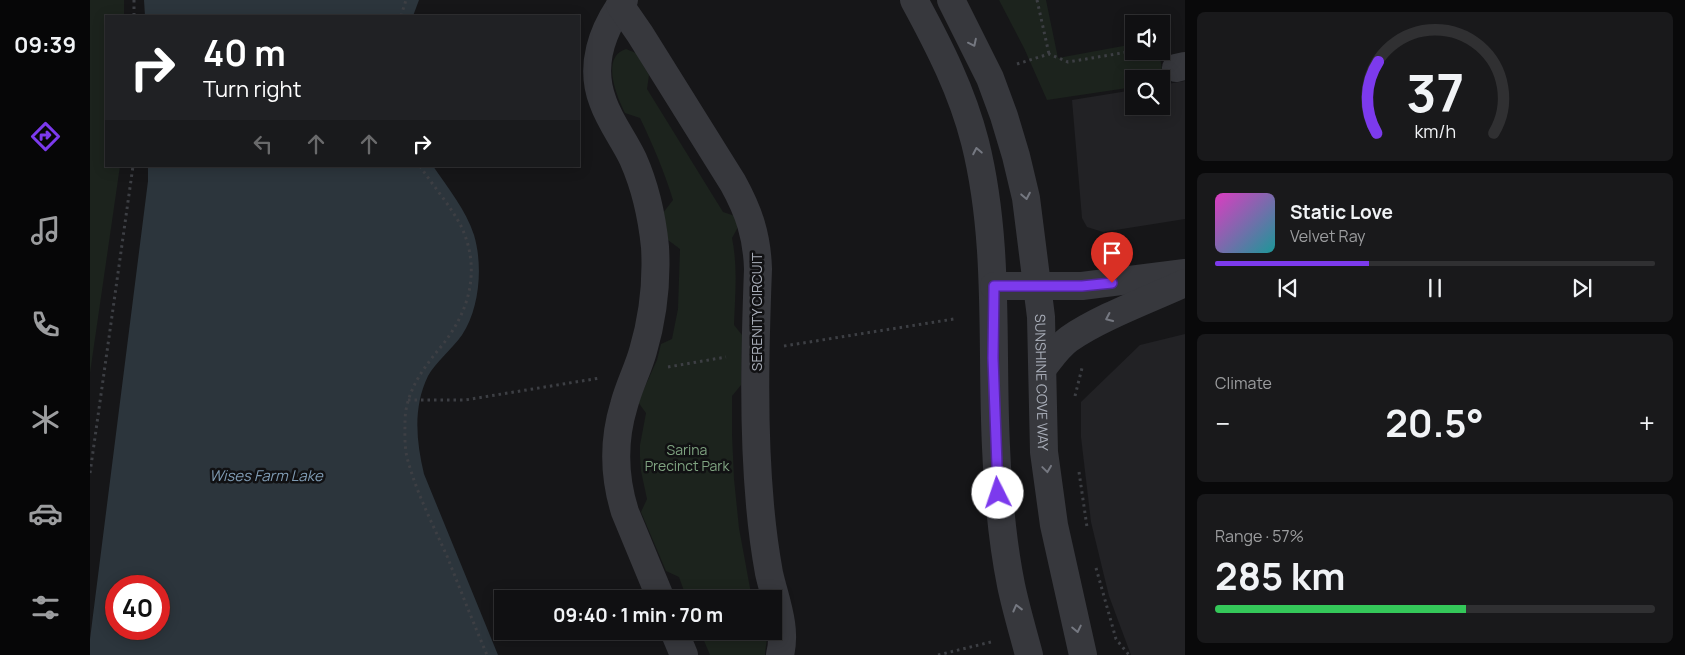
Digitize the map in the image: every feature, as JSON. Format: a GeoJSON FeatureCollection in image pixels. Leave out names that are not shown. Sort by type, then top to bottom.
{"type":"FeatureCollection","features":[{"type":"Feature","properties":{"kind":"street"},"geometry":{"type":"LineString","coordinates":[[914,0],[941,49],[969,121],[977,153],[989,226],[994,286],[993,358],[999,508],[1011,585],[1028,655]]}},
{"type":"Feature","properties":{"kind":"street","name":"SUNSHINE COVE WAY"},"geometry":{"type":"LineString","coordinates":[[951,0],[990,78],[1004,116],[1026,198],[1042,317],[1044,452],[1054,524],[1083,655]]}},
{"type":"Feature","properties":{"kind":"street","name":"SERENITY CIRCUIT"},"geometry":{"type":"LineString","coordinates":[[657,590],[625,512],[616,473],[616,449],[619,428],[624,406],[643,353],[653,311],[656,278],[650,212],[639,175],[603,103],[597,80],[598,57],[602,40],[610,20],[622,3],[733,182],[746,206],[752,225],[758,256],[755,427],[757,471],[769,572],[782,627],[780,655]]}},
{"type":"Feature","properties":{"kind":"street"},"geometry":{"type":"LineString","coordinates":[[994,286],[1082,286],[1185,273]]}},
{"type":"Feature","properties":{"kind":"street"},"geometry":{"type":"LineString","coordinates":[[1043,368],[1055,352],[1068,340],[1095,325],[1185,283]]}},
{"type":"Feature","properties":{"kind":"street"},"geometry":{"type":"LineString","coordinates":[[678,640],[684,655]]}},
{"type":"Feature","properties":{"kind":"path"},"geometry":{"type":"LineString","coordinates":[[134,0],[134,15]]}},
{"type":"Feature","properties":{"kind":"path"},"geometry":{"type":"LineString","coordinates":[[401,15],[406,0]]}},
{"type":"Feature","properties":{"kind":"path"},"geometry":{"type":"LineString","coordinates":[[1037,0],[1049,54]]}},
{"type":"Feature","properties":{"kind":"path"},"geometry":{"type":"LineString","coordinates":[[1017,64],[1049,54],[1068,62],[1125,52]]}},
{"type":"Feature","properties":{"kind":"path"},"geometry":{"type":"LineString","coordinates":[[90,473],[133,167]]}},
{"type":"Feature","properties":{"kind":"path"},"geometry":{"type":"LineString","coordinates":[[421,167],[461,226],[467,243],[470,280],[468,297],[458,324],[416,380],[408,400],[405,418],[405,440],[408,460],[419,492],[487,655]]}},
{"type":"Feature","properties":{"kind":"path"},"geometry":{"type":"LineString","coordinates":[[408,400],[455,400],[954,319]]}},
{"type":"Feature","properties":{"kind":"path"},"geometry":{"type":"LineString","coordinates":[[1075,402],[1075,392],[1082,368]]}},
{"type":"Feature","properties":{"kind":"path"},"geometry":{"type":"LineString","coordinates":[[1079,470],[1088,535]]}},
{"type":"Feature","properties":{"kind":"path"},"geometry":{"type":"LineString","coordinates":[[1095,563],[1116,639],[1129,655]]}},
{"type":"Feature","properties":{"kind":"path"},"geometry":{"type":"LineString","coordinates":[[938,655],[991,642]]}},
{"type":"Feature","properties":{"kind":"shaded area"},"geometry":{"type":"Polygon","coordinates":[[[1185,81],[1185,219],[1103,232],[1087,227],[1082,218],[1072,100],[1125,91],[1125,115],[1170,115],[1170,84],[1185,81]]]}},
{"type":"Feature","properties":{"kind":"shaded area"},"geometry":{"type":"Polygon","coordinates":[[[1185,334],[1185,655],[1131,655],[1109,596],[1091,522],[1081,437],[1081,402],[1140,345],[1185,334]]]}},
{"type":"Feature","properties":{"kind":"green space"},"geometry":{"type":"Polygon","coordinates":[[[90,0],[124,0],[124,15],[105,15],[105,167],[120,167],[90,373],[90,0]]]}},
{"type":"Feature","properties":{"kind":"green space"},"geometry":{"type":"Polygon","coordinates":[[[999,0],[1046,0],[1058,58],[1125,46],[1125,60],[1160,60],[1162,70],[1125,70],[1125,88],[1047,100],[1024,48],[999,0]]]}},
{"type":"Feature","properties":{"kind":"green space","name":"Sarina Precinct Park"},"geometry":{"type":"Polygon","coordinates":[[[626,49],[636,53],[649,75],[647,89],[723,212],[735,216],[738,227],[732,238],[736,271],[734,325],[742,335],[741,385],[732,396],[732,434],[739,528],[750,590],[684,590],[679,577],[666,571],[641,512],[647,499],[640,457],[640,445],[646,413],[638,402],[657,360],[661,344],[672,339],[678,309],[680,249],[668,240],[663,213],[673,200],[658,158],[640,118],[625,113],[615,88],[612,69],[618,53],[626,49]]]}},
{"type":"Feature","properties":{"kind":"green space"},"geometry":{"type":"Polygon","coordinates":[[[704,640],[767,640],[765,655],[710,655],[704,640]]]}},
{"type":"Feature","properties":{"kind":"water"},"geometry":{"type":"Polygon","coordinates":[[[144,0],[419,0],[413,15],[145,15],[144,0]]]}},
{"type":"Feature","properties":{"kind":"water","name":"Wises Farm Lake"},"geometry":{"type":"Polygon","coordinates":[[[148,167],[434,167],[456,199],[471,226],[477,247],[479,273],[476,299],[468,324],[462,335],[431,371],[423,388],[417,424],[419,449],[424,474],[498,655],[90,655],[90,639],[148,181],[148,167]]]}},
{"type":"Feature","properties":{"kind":"route"},"geometry":{"type":"LineString","coordinates":[[998,493],[993,358],[994,286],[1082,286],[1112,283]]}}]}
